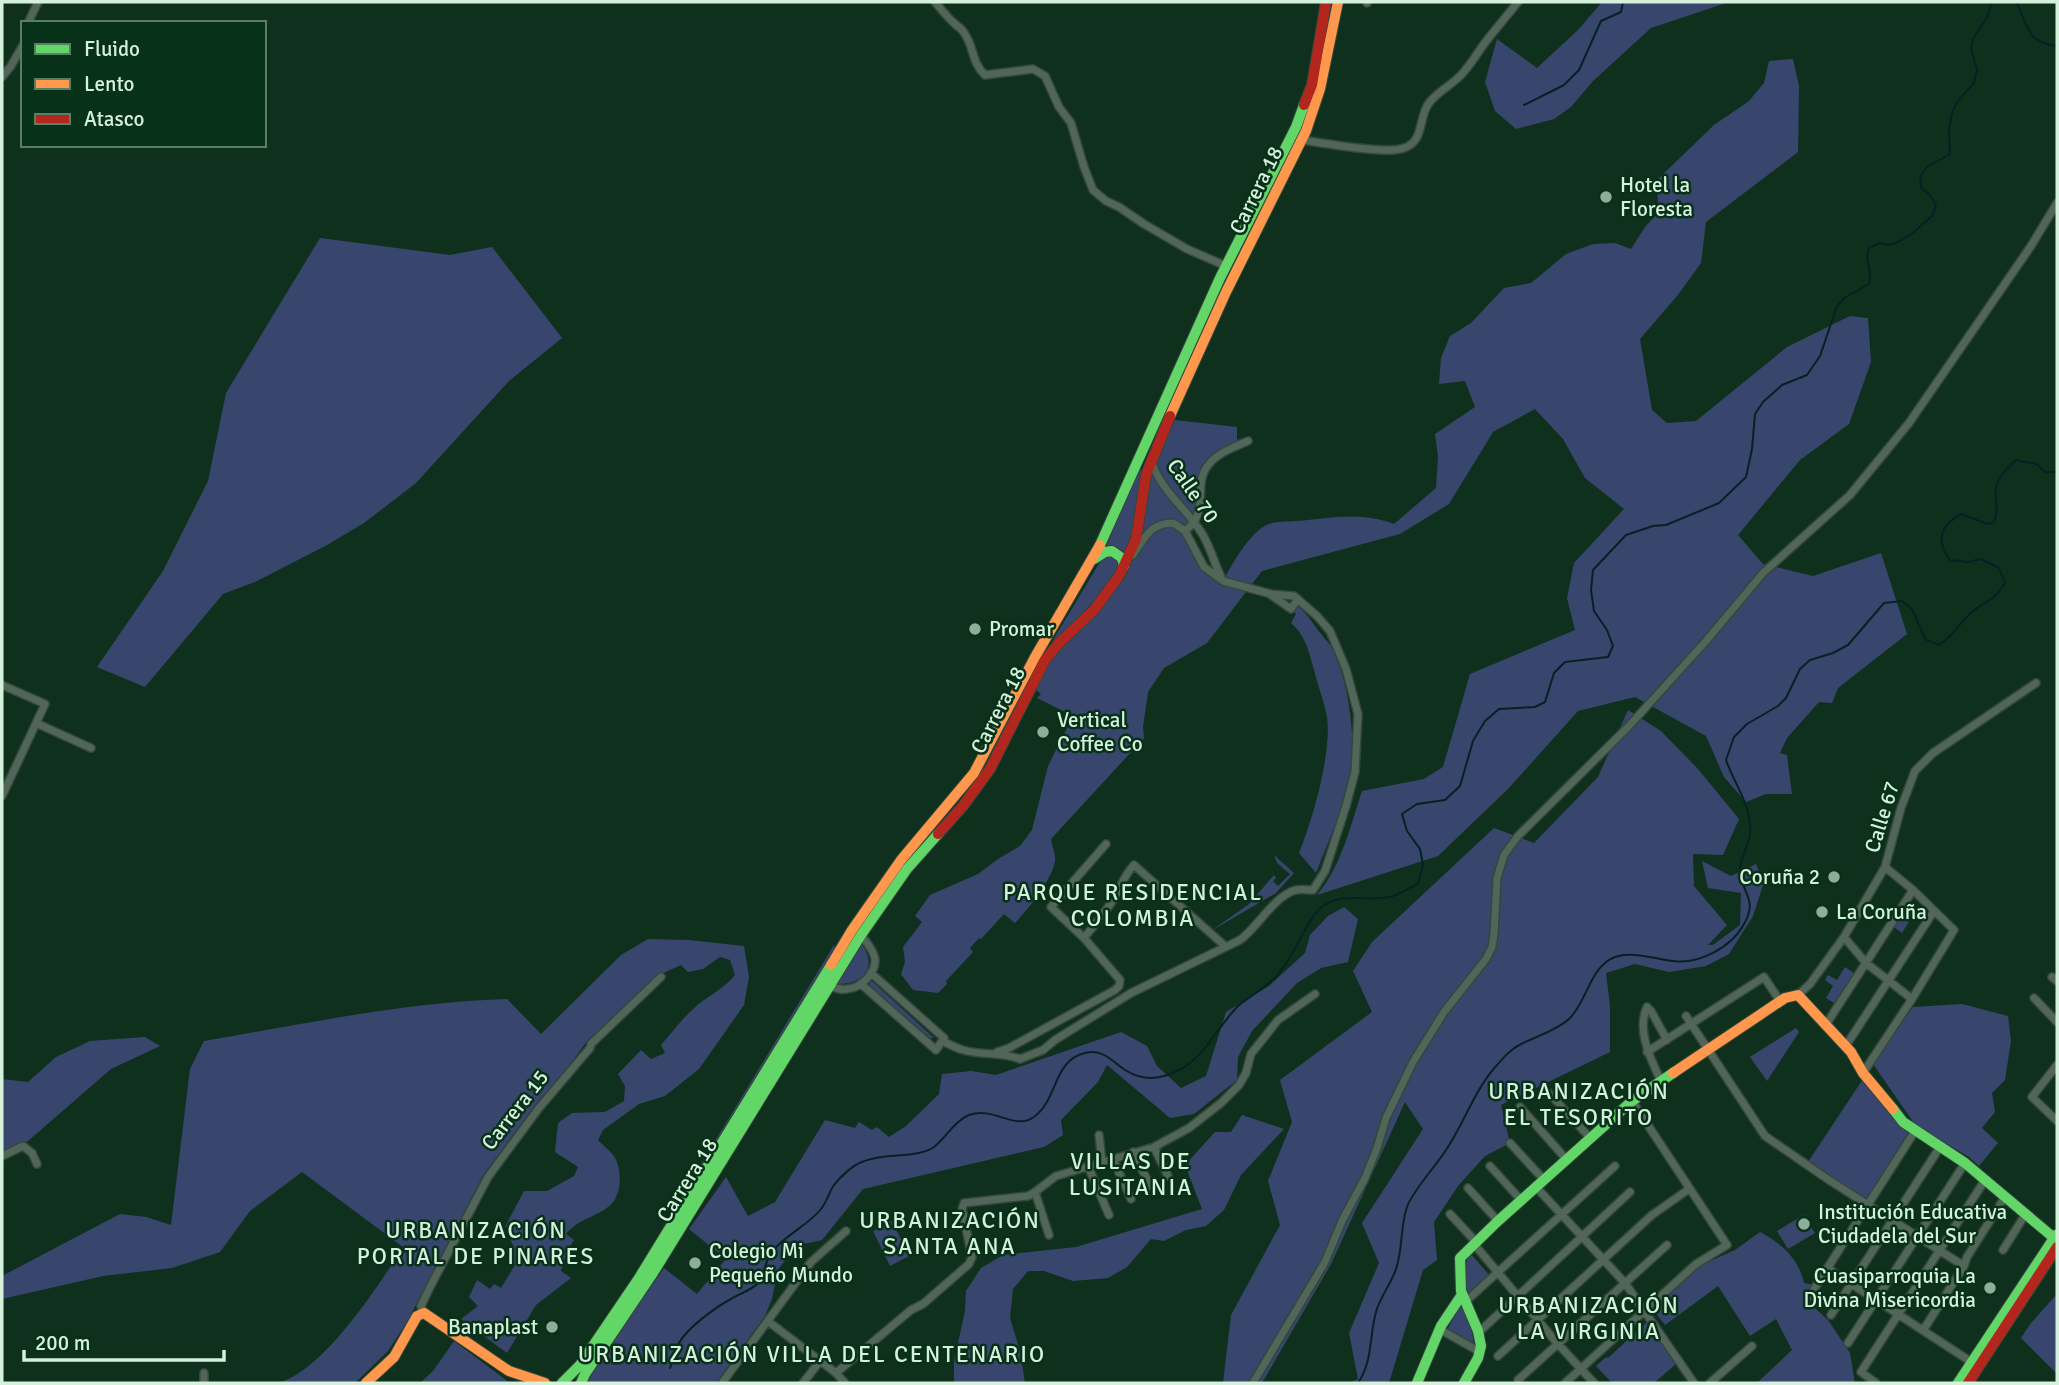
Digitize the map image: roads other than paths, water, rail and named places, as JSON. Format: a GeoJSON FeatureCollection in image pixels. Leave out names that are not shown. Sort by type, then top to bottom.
{"type":"FeatureCollection","features":[{"type":"Feature","properties":{"kind":"main road","name":"Carrera 18"},"geometry":{"type":"LineString","coordinates":[[562,1383],[580,1365],[639,1278],[852,930],[899,863],[974,773],[1035,657],[1092,561],[1226,266],[1296,127],[1312,85],[1326,2]]}},
{"type":"Feature","properties":{"kind":"main road","name":"Carrera 18"},"geometry":{"type":"LineString","coordinates":[[581,1383],[653,1273],[861,935],[907,869],[963,806],[990,769],[1045,660],[1094,610],[1121,571],[1136,539],[1143,489],[1152,460],[1226,292],[1302,140],[1320,89],[1338,2]]}},
{"type":"Feature","properties":{"kind":"main road"},"geometry":{"type":"LineString","coordinates":[[1092,561],[1108,550],[1113,550],[1122,558],[1121,571]]}},
{"type":"Feature","properties":{"kind":"main road"},"geometry":{"type":"LineString","coordinates":[[1464,1383],[1480,1352],[1478,1333],[1463,1299],[1459,1274],[1460,1258],[1632,1101],[1785,998],[1798,995],[1815,1012],[1851,1052],[1863,1073],[1903,1122],[1965,1163],[2056,1239]]}},
{"type":"Feature","properties":{"kind":"main road"},"geometry":{"type":"LineString","coordinates":[[1958,1383],[2016,1293],[2056,1239]]}},
{"type":"Feature","properties":{"kind":"main road"},"geometry":{"type":"LineString","coordinates":[[1968,1383],[2056,1239]]}},
{"type":"Feature","properties":{"kind":"main road"},"geometry":{"type":"LineString","coordinates":[[1418,1383],[1441,1330],[1455,1304],[1463,1299]]}},
{"type":"Feature","properties":{"kind":"main road"},"geometry":{"type":"LineString","coordinates":[[366,1383],[394,1357],[417,1316],[424,1313],[509,1371],[545,1383]]}},
{"type":"Feature","properties":{"kind":"main road"},"geometry":{"type":"LineString","coordinates":[[509,1371],[519,1383]]}},
{"type":"Feature","properties":{"kind":"street"},"geometry":{"type":"LineString","coordinates":[[29,21],[38,2]]}},
{"type":"Feature","properties":{"kind":"street"},"geometry":{"type":"LineString","coordinates":[[935,2],[963,31],[971,46],[972,57],[985,75],[1033,69],[1045,76],[1059,107],[1071,123],[1089,183],[1098,195],[1186,249],[1226,266]]}},
{"type":"Feature","properties":{"kind":"street"},"geometry":{"type":"LineString","coordinates":[[1302,140],[1384,150],[1403,149],[1412,145],[1418,137],[1425,109],[1430,101],[1468,67],[1518,2]]}},
{"type":"Feature","properties":{"kind":"street"},"geometry":{"type":"LineString","coordinates":[[2,77],[21,48]]}},
{"type":"Feature","properties":{"kind":"street"},"geometry":{"type":"LineString","coordinates":[[1253,1383],[1325,1262],[1342,1221],[1365,1178],[1386,1118],[1413,1062],[1444,1012],[1486,959],[1492,947],[1497,878],[1504,855],[1517,836],[1628,727],[1763,573],[1850,495],[1909,423],[2031,246],[2057,203]]}},
{"type":"Feature","properties":{"kind":"street"},"geometry":{"type":"LineString","coordinates":[[1185,531],[1195,523],[1201,500],[1201,481],[1208,465],[1224,451],[1248,442]]}},
{"type":"Feature","properties":{"kind":"street","name":"Calle 70"},"geometry":{"type":"LineString","coordinates":[[1152,460],[1158,477],[1171,496],[1203,534],[1223,581]]}},
{"type":"Feature","properties":{"kind":"street"},"geometry":{"type":"LineString","coordinates":[[942,1041],[962,1050],[1008,1054],[1020,1059],[1033,1055],[1132,993],[1250,933],[1286,894],[1297,890],[1313,890],[1325,871],[1355,772],[1358,714],[1346,669],[1330,631],[1294,596],[1271,594],[1223,581],[1204,567],[1185,531],[1173,523],[1156,526],[1147,534],[1121,571]]}},
{"type":"Feature","properties":{"kind":"street"},"geometry":{"type":"LineString","coordinates":[[1271,594],[1291,609],[1298,599]]}},
{"type":"Feature","properties":{"kind":"street","name":"Calle 67"},"geometry":{"type":"LineString","coordinates":[[1798,995],[1825,965],[1885,867],[1915,771],[1933,753],[2036,683]]}},
{"type":"Feature","properties":{"kind":"street"},"geometry":{"type":"LineString","coordinates":[[2,685],[45,704],[2,796]]}},
{"type":"Feature","properties":{"kind":"street"},"geometry":{"type":"LineString","coordinates":[[36,723],[91,748]]}},
{"type":"Feature","properties":{"kind":"street"},"geometry":{"type":"LineString","coordinates":[[995,1053],[1115,990],[1119,985],[1120,980],[1084,938],[1051,907],[1106,844]]}},
{"type":"Feature","properties":{"kind":"street"},"geometry":{"type":"LineString","coordinates":[[1084,938],[1105,912],[1126,873],[1134,865],[1225,946]]}},
{"type":"Feature","properties":{"kind":"street"},"geometry":{"type":"LineString","coordinates":[[1863,1073],[1954,930],[1885,867]]}},
{"type":"Feature","properties":{"kind":"street"},"geometry":{"type":"LineString","coordinates":[[1825,1026],[1913,890]]}},
{"type":"Feature","properties":{"kind":"street"},"geometry":{"type":"LineString","coordinates":[[1846,1047],[1934,911]]}},
{"type":"Feature","properties":{"kind":"street"},"geometry":{"type":"LineString","coordinates":[[831,986],[848,989],[861,984],[871,973],[875,962],[873,953],[861,935]]}},
{"type":"Feature","properties":{"kind":"street"},"geometry":{"type":"LineString","coordinates":[[1844,937],[1866,963],[1912,999]]}},
{"type":"Feature","properties":{"kind":"street"},"geometry":{"type":"LineString","coordinates":[[861,984],[936,1050],[944,1038],[871,973]]}},
{"type":"Feature","properties":{"kind":"street","name":"Carrera 15"},"geometry":{"type":"LineString","coordinates":[[424,1313],[421,1306],[429,1289],[488,1178],[539,1108],[591,1044],[661,977]]}},
{"type":"Feature","properties":{"kind":"street"},"geometry":{"type":"LineString","coordinates":[[1647,1052],[1765,977],[1780,1001]]}},
{"type":"Feature","properties":{"kind":"street"},"geometry":{"type":"LineString","coordinates":[[836,1373],[969,1264],[972,1257],[962,1209],[964,1203],[1028,1196],[1052,1177],[1154,1147],[1189,1128],[1222,1103],[1243,1079],[1251,1054],[1278,1020],[1315,994]]}},
{"type":"Feature","properties":{"kind":"street"},"geometry":{"type":"LineString","coordinates":[[2034,998],[2057,1023]]}},
{"type":"Feature","properties":{"kind":"street"},"geometry":{"type":"LineString","coordinates":[[1661,1081],[1647,1052],[1644,1017],[1647,1007],[1667,1040]]}},
{"type":"Feature","properties":{"kind":"street"},"geometry":{"type":"LineString","coordinates":[[1686,1016],[1765,1136],[1964,1266]]}},
{"type":"Feature","properties":{"kind":"street"},"geometry":{"type":"LineString","coordinates":[[2057,1065],[2032,1097],[2057,1121]]}},
{"type":"Feature","properties":{"kind":"street"},"geometry":{"type":"LineString","coordinates":[[1549,1093],[1591,1139]]}},
{"type":"Feature","properties":{"kind":"street"},"geometry":{"type":"LineString","coordinates":[[1565,1383],[1696,1264],[1727,1245],[1632,1101]]}},
{"type":"Feature","properties":{"kind":"street"},"geometry":{"type":"LineString","coordinates":[[1520,1107],[1567,1160]]}},
{"type":"Feature","properties":{"kind":"street"},"geometry":{"type":"LineString","coordinates":[[1809,1297],[1915,1131]]}},
{"type":"Feature","properties":{"kind":"street"},"geometry":{"type":"LineString","coordinates":[[1099,1135],[1102,1162]]}},
{"type":"Feature","properties":{"kind":"street"},"geometry":{"type":"LineString","coordinates":[[1510,1143],[1544,1180]]}},
{"type":"Feature","properties":{"kind":"street"},"geometry":{"type":"LineString","coordinates":[[2,1156],[23,1146],[33,1153],[37,1164]]}},
{"type":"Feature","properties":{"kind":"street"},"geometry":{"type":"LineString","coordinates":[[1154,1147],[1168,1176]]}},
{"type":"Feature","properties":{"kind":"street"},"geometry":{"type":"LineString","coordinates":[[1831,1315],[1940,1147]]}},
{"type":"Feature","properties":{"kind":"street"},"geometry":{"type":"LineString","coordinates":[[1133,1152],[1151,1188]]}},
{"type":"Feature","properties":{"kind":"street"},"geometry":{"type":"LineString","coordinates":[[1113,1159],[1131,1199]]}},
{"type":"Feature","properties":{"kind":"street"},"geometry":{"type":"LineString","coordinates":[[1848,1343],[1965,1163]]}},
{"type":"Feature","properties":{"kind":"street"},"geometry":{"type":"LineString","coordinates":[[1088,1166],[1109,1215]]}},
{"type":"Feature","properties":{"kind":"street"},"geometry":{"type":"LineString","coordinates":[[1490,1166],[1521,1200]]}},
{"type":"Feature","properties":{"kind":"street"},"geometry":{"type":"LineString","coordinates":[[1463,1299],[1615,1166]]}},
{"type":"Feature","properties":{"kind":"street"},"geometry":{"type":"LineString","coordinates":[[1876,1383],[1861,1372],[1985,1180]]}},
{"type":"Feature","properties":{"kind":"street"},"geometry":{"type":"LineString","coordinates":[[1468,1188],[1498,1222]]}},
{"type":"Feature","properties":{"kind":"street"},"geometry":{"type":"LineString","coordinates":[[1536,1188],[1625,1283],[1694,1383]]}},
{"type":"Feature","properties":{"kind":"street"},"geometry":{"type":"LineString","coordinates":[[1498,1356],[1651,1215],[1689,1189]]}},
{"type":"Feature","properties":{"kind":"street"},"geometry":{"type":"LineString","coordinates":[[1035,1192],[1049,1235]]}},
{"type":"Feature","properties":{"kind":"street"},"geometry":{"type":"LineString","coordinates":[[1478,1333],[1630,1192]]}},
{"type":"Feature","properties":{"kind":"street"},"geometry":{"type":"LineString","coordinates":[[1924,1329],[2005,1197]]}},
{"type":"Feature","properties":{"kind":"street"},"geometry":{"type":"LineString","coordinates":[[1450,1213],[1557,1343],[1594,1383]]}},
{"type":"Feature","properties":{"kind":"street"},"geometry":{"type":"LineString","coordinates":[[2003,1250],[2025,1215]]}},
{"type":"Feature","properties":{"kind":"street"},"geometry":{"type":"LineString","coordinates":[[722,1383],[811,1262],[846,1231]]}},
{"type":"Feature","properties":{"kind":"street"},"geometry":{"type":"LineString","coordinates":[[1518,1380],[1667,1245]]}},
{"type":"Feature","properties":{"kind":"street"},"geometry":{"type":"LineString","coordinates":[[1827,1268],[1973,1363]]}},
{"type":"Feature","properties":{"kind":"street"},"geometry":{"type":"LineString","coordinates":[[769,1322],[836,1373],[845,1383]]}},
{"type":"Feature","properties":{"kind":"street"},"geometry":{"type":"LineString","coordinates":[[1441,1330],[1480,1352]]}},
{"type":"Feature","properties":{"kind":"street"},"geometry":{"type":"LineString","coordinates":[[1710,1383],[1752,1346]]}},
{"type":"Feature","properties":{"kind":"street"},"geometry":{"type":"LineString","coordinates":[[803,1383],[820,1361]]}},
{"type":"Feature","properties":{"kind":"street"},"geometry":{"type":"LineString","coordinates":[[204,1373],[204,1383]]}},
{"type":"Feature","properties":{"kind":"waterway"},"geometry":{"type":"LineString","coordinates":[[1524,105],[1564,85],[1579,70],[1601,21],[1621,12],[1623,2]]}},
{"type":"Feature","properties":{"kind":"waterway"},"geometry":{"type":"LineString","coordinates":[[670,1368],[679,1343],[688,1331],[718,1307],[758,1283],[773,1252],[815,1215],[834,1185],[855,1166],[870,1159],[927,1151],[969,1115],[987,1113],[1026,1121],[1042,1110],[1067,1064],[1085,1053],[1103,1054],[1127,1071],[1146,1078],[1165,1076],[1177,1071],[1203,1050],[1238,1006],[1276,977],[1312,918],[1322,907],[1338,899],[1389,897],[1418,884],[1423,865],[1420,849],[1407,831],[1402,814],[1417,804],[1445,800],[1460,786],[1473,741],[1485,721],[1499,709],[1535,707],[1545,702],[1554,673],[1565,662],[1608,657],[1613,646],[1607,630],[1594,611],[1591,590],[1593,570],[1626,535],[1653,526],[1666,525],[1719,503],[1746,477],[1755,414],[1763,402],[1782,385],[1807,375],[1820,356],[1837,306],[1846,297],[1869,284],[1869,248],[1880,243],[1888,245],[1898,242],[1933,215],[1936,204],[1921,188],[1920,176],[1927,167],[1950,154],[1949,128],[1953,110],[1974,83],[1977,70],[1971,48],[1992,2]]}},
{"type":"Feature","properties":{"kind":"waterway"},"geometry":{"type":"LineString","coordinates":[[2016,2],[2033,37],[2057,46]]}},
{"type":"Feature","properties":{"kind":"waterway"},"geometry":{"type":"LineString","coordinates":[[1358,1383],[1366,1366],[1378,1306],[1398,1261],[1407,1207],[1453,1139],[1490,1073],[1513,1049],[1569,1019],[1594,976],[1615,957],[1629,955],[1683,962],[1693,960],[1723,947],[1744,924],[1750,908],[1740,869],[1750,834],[1750,824],[1746,805],[1726,760],[1734,737],[1747,724],[1778,706],[1786,698],[1800,669],[1810,660],[1848,645],[1884,603],[1902,601],[1912,609],[1925,639],[1939,645],[1944,642],[1971,613],[1994,597],[2005,583],[1999,568],[1981,559],[1968,562],[1950,560],[1942,540],[1945,528],[1961,514],[1987,524],[1994,522],[1997,511],[1997,484],[2016,460],[2037,464],[2045,472],[2057,472]]}},
{"type":"Feature","properties":{"kind":"place","name":"Hotel la Floresta"},"geometry":{"type":"Point","coordinates":[1606,197]}},
{"type":"Feature","properties":{"kind":"place","name":"Promar"},"geometry":{"type":"Point","coordinates":[975,629]}},
{"type":"Feature","properties":{"kind":"place","name":"Vertical Coffee Co"},"geometry":{"type":"Point","coordinates":[1043,732]}},
{"type":"Feature","properties":{"kind":"place","name":"Coruña 2"},"geometry":{"type":"Point","coordinates":[1834,877]}},
{"type":"Feature","properties":{"kind":"place","name":"La Coruña"},"geometry":{"type":"Point","coordinates":[1822,912]}},
{"type":"Feature","properties":{"kind":"place","name":"Institución Educativa Ciudadela del Sur"},"geometry":{"type":"Point","coordinates":[1804,1224]}},
{"type":"Feature","properties":{"kind":"place","name":"Colegio Mi Pequeño Mundo"},"geometry":{"type":"Point","coordinates":[695,1263]}},
{"type":"Feature","properties":{"kind":"place","name":"Cuasiparroquia La Divina Misericordia"},"geometry":{"type":"Point","coordinates":[1990,1288]}},
{"type":"Feature","properties":{"kind":"place","name":"Banaplast"},"geometry":{"type":"Point","coordinates":[552,1327]}},
{"type":"Feature","properties":{"kind":"district","name":"PARQUE RESIDENCIAL COLOMBIA"},"geometry":{"type":"Point","coordinates":[1133,905]}},
{"type":"Feature","properties":{"kind":"district","name":"URBANIZACIÓN EL TESORITO"},"geometry":{"type":"Point","coordinates":[1579,1104]}},
{"type":"Feature","properties":{"kind":"district","name":"VILLAS DE LUSITANIA"},"geometry":{"type":"Point","coordinates":[1131,1174]}},
{"type":"Feature","properties":{"kind":"district","name":"URBANIZACIÓN SANTA ANA"},"geometry":{"type":"Point","coordinates":[950,1233]}},
{"type":"Feature","properties":{"kind":"district","name":"URBANIZACIÓN PORTAL DE PINARES"},"geometry":{"type":"Point","coordinates":[476,1243]}},
{"type":"Feature","properties":{"kind":"district","name":"URBANIZACIÓN LA VIRGINIA"},"geometry":{"type":"Point","coordinates":[1589,1318]}},
{"type":"Feature","properties":{"kind":"district","name":"URBANIZACIÓN VILLA DEL CENTENARIO"},"geometry":{"type":"Point","coordinates":[812,1354]}}]}
